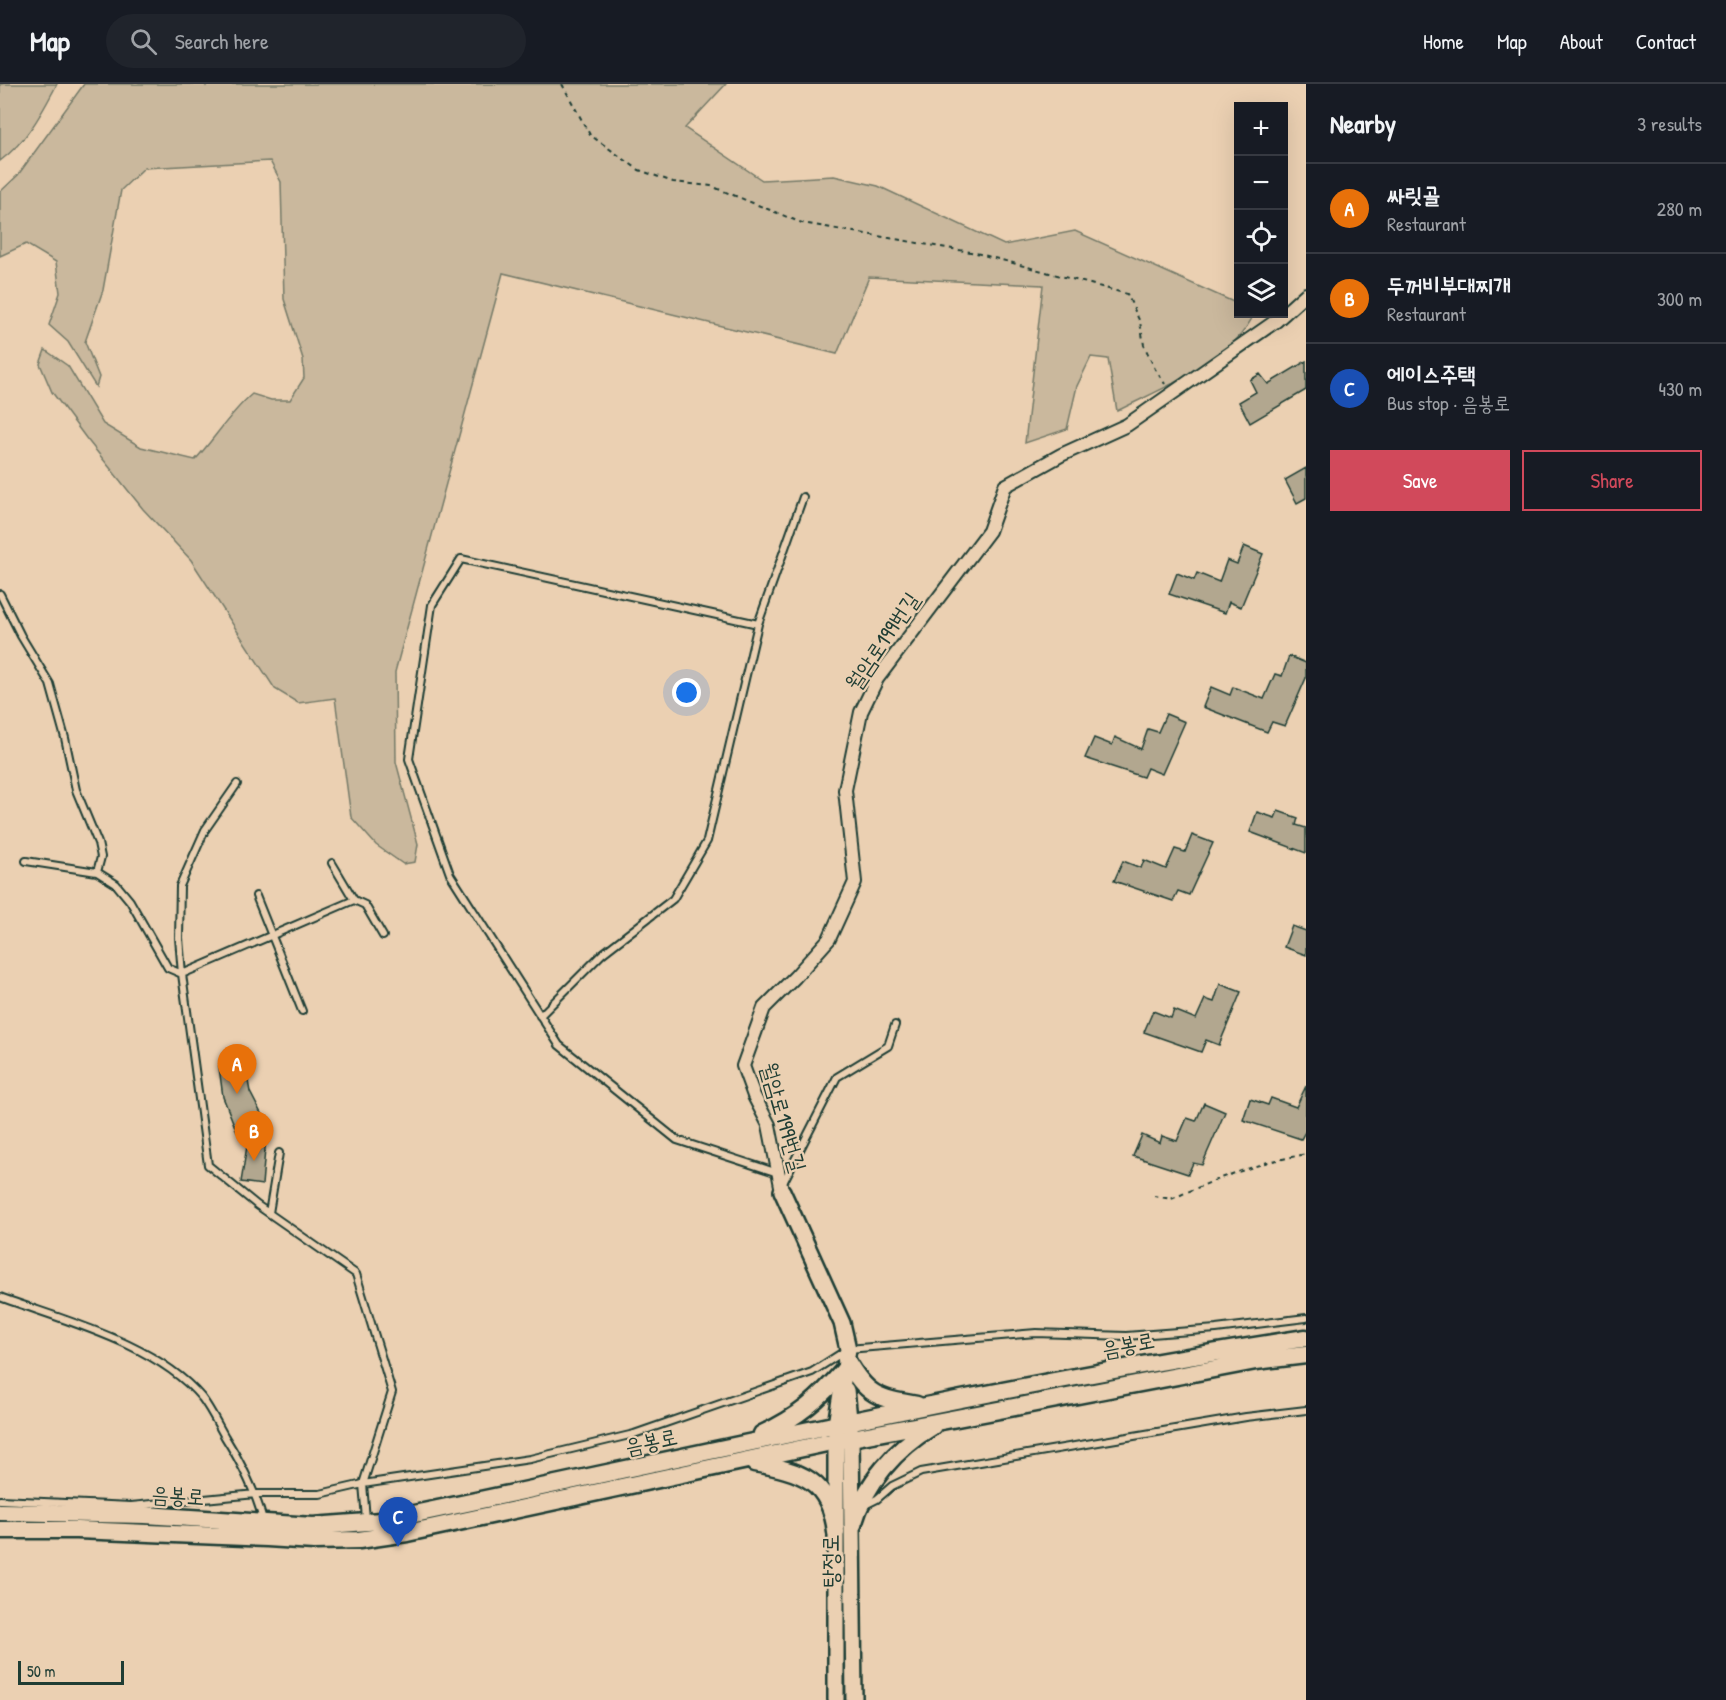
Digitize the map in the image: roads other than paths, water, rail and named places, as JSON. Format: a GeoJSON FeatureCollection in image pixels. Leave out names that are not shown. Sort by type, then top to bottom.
{"type":"FeatureCollection","features":[{"type":"Feature","properties":{"kind":"main road","name":"음봉로"},"geometry":{"type":"LineString","coordinates":[[0,1530],[77,1530],[314,1541],[359,1540],[407,1533],[744,1462],[927,1406],[1174,1358],[1306,1338]]}},
{"type":"Feature","properties":{"kind":"main road","name":"음봉로"},"geometry":{"type":"LineString","coordinates":[[0,1512],[145,1515],[314,1526],[393,1519],[735,1447],[843,1431],[940,1422],[1256,1360],[1306,1355]]}},
{"type":"Feature","properties":{"kind":"main road"},"geometry":{"type":"LineString","coordinates":[[735,1447],[788,1422],[811,1406],[846,1364],[858,1380],[875,1394],[891,1401],[927,1406]]}},
{"type":"Feature","properties":{"kind":"main road"},"geometry":{"type":"LineString","coordinates":[[853,1525],[858,1508],[869,1488],[886,1465],[907,1445],[940,1422]]}},
{"type":"Feature","properties":{"kind":"main road"},"geometry":{"type":"LineString","coordinates":[[744,1462],[789,1469],[810,1480],[834,1511],[836,1532]]}},
{"type":"Feature","properties":{"kind":"street","name":"월암로199번길"},"geometry":{"type":"LineString","coordinates":[[782,1188],[769,1125],[754,1096],[743,1066],[764,1008],[829,939],[855,882],[845,790],[861,712],[877,679],[989,531],[1005,486],[1061,455],[1127,425],[1276,321],[1306,294]]}},
{"type":"Feature","properties":{"kind":"street"},"geometry":{"type":"LineString","coordinates":[[782,1188],[842,1323],[846,1364],[843,1431]]}},
{"type":"Feature","properties":{"kind":"street","name":"탕정로"},"geometry":{"type":"LineString","coordinates":[[843,1431],[853,1525],[854,1700]]}},
{"type":"Feature","properties":{"kind":"street","name":"탕정로"},"geometry":{"type":"LineString","coordinates":[[836,1700],[836,1532],[843,1431]]}},
{"type":"Feature","properties":{"kind":"lane"},"geometry":{"type":"LineString","coordinates":[[540,1016],[602,954],[673,900],[706,841],[758,624],[803,497]]}},
{"type":"Feature","properties":{"kind":"lane"},"geometry":{"type":"LineString","coordinates":[[758,624],[461,559],[432,605],[409,759],[450,874],[559,1045],[677,1140],[778,1173]]}},
{"type":"Feature","properties":{"kind":"lane"},"geometry":{"type":"LineString","coordinates":[[0,594],[21,636],[50,684],[76,790],[98,843],[101,857],[97,872]]}},
{"type":"Feature","properties":{"kind":"lane"},"geometry":{"type":"LineString","coordinates":[[237,784],[205,830],[180,886],[179,938],[182,975],[208,1165],[269,1213],[356,1274],[392,1392],[363,1484],[366,1522]]}},
{"type":"Feature","properties":{"kind":"lane"},"geometry":{"type":"LineString","coordinates":[[26,861],[97,872],[116,884],[130,901],[168,968],[182,975]]}},
{"type":"Feature","properties":{"kind":"lane"},"geometry":{"type":"LineString","coordinates":[[332,862],[354,900],[365,905],[383,936]]}},
{"type":"Feature","properties":{"kind":"lane"},"geometry":{"type":"LineString","coordinates":[[256,896],[302,1011]]}},
{"type":"Feature","properties":{"kind":"lane"},"geometry":{"type":"LineString","coordinates":[[182,975],[354,900]]}},
{"type":"Feature","properties":{"kind":"lane"},"geometry":{"type":"LineString","coordinates":[[782,1188],[837,1077],[888,1046],[895,1025]]}},
{"type":"Feature","properties":{"kind":"lane"},"geometry":{"type":"LineString","coordinates":[[269,1213],[279,1153]]}},
{"type":"Feature","properties":{"kind":"lane"},"geometry":{"type":"LineString","coordinates":[[0,1297],[138,1348],[182,1379],[202,1399],[240,1460],[256,1494],[264,1523]]}},
{"type":"Feature","properties":{"kind":"lane"},"geometry":{"type":"LineString","coordinates":[[0,1500],[131,1506],[256,1494],[320,1494],[363,1484],[530,1459],[634,1434],[812,1372],[846,1364],[1036,1333],[1137,1335],[1216,1329],[1306,1317]]}},
{"type":"Feature","properties":{"kind":"lane"},"geometry":{"type":"LineString","coordinates":[[858,1508],[877,1499],[892,1486],[921,1472],[1246,1417],[1306,1410]]}},
{"type":"Feature","properties":{"kind":"place","name":"싸릿골"},"geometry":{"type":"Point","coordinates":[237,1094]}},
{"type":"Feature","properties":{"kind":"place","name":"두꺼비부대찌개"},"geometry":{"type":"Point","coordinates":[254,1161]}},
{"type":"Feature","properties":{"kind":"place","name":"에이스주택"},"geometry":{"type":"Point","coordinates":[398,1547]}}]}
